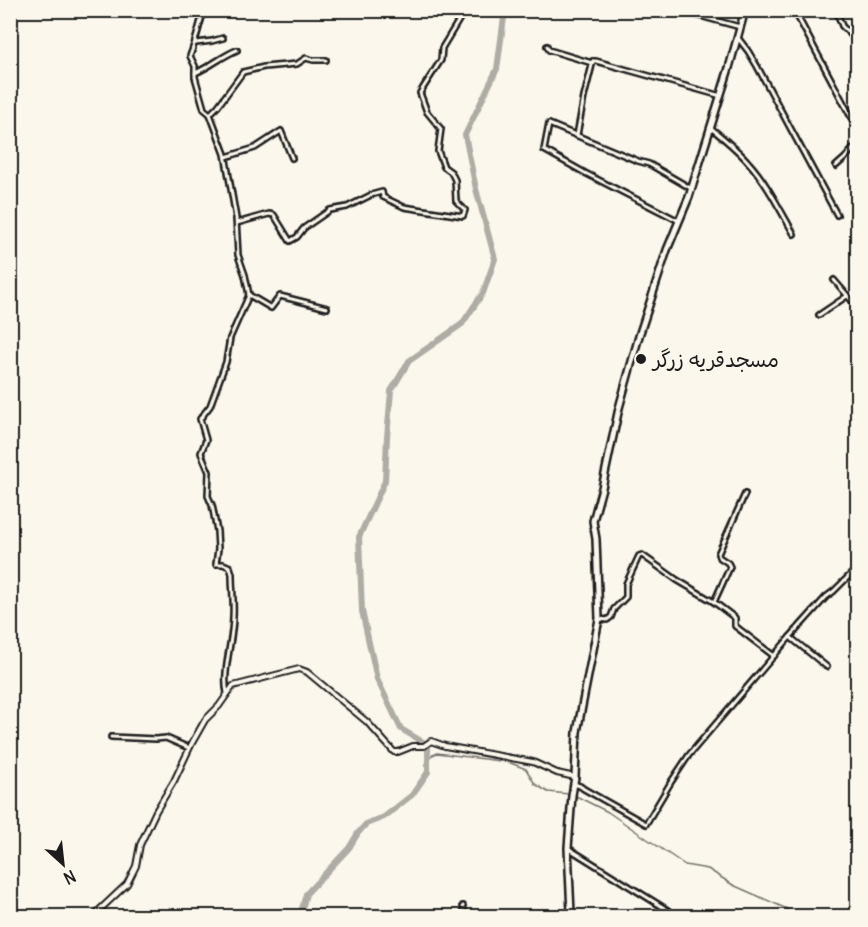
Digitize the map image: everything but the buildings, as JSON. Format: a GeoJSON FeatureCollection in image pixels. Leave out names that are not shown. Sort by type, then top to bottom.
{"type":"FeatureCollection","features":[{"type":"Feature","properties":{"kind":"highway"},"geometry":{"type":"LineString","coordinates":[[572,915],[568,848],[577,732],[599,619],[596,538],[593,520],[619,408],[639,336],[667,250],[692,189],[745,10]]}},
{"type":"Feature","properties":{"kind":"street"},"geometry":{"type":"LineString","coordinates":[[204,10],[196,43],[190,56],[195,66],[204,109],[210,114],[226,157],[237,223],[238,255],[249,295],[230,338],[231,344],[226,362],[210,406],[200,419],[206,440],[201,453],[209,472],[208,496],[217,531],[216,564],[230,567],[232,574],[233,617],[227,693]]}},
{"type":"Feature","properties":{"kind":"street"},"geometry":{"type":"LineString","coordinates":[[237,223],[269,214],[274,215],[290,241],[330,210],[347,207],[370,195],[382,192],[384,197],[404,207],[463,216],[465,210],[456,201],[455,180],[452,172],[444,167],[438,151],[441,129],[427,112],[420,93],[441,60],[442,48],[465,10]]}},
{"type":"Feature","properties":{"kind":"street"},"geometry":{"type":"LineString","coordinates":[[678,10],[740,27]]}},
{"type":"Feature","properties":{"kind":"street"},"geometry":{"type":"LineString","coordinates":[[794,10],[858,130]]}},
{"type":"Feature","properties":{"kind":"street"},"geometry":{"type":"LineString","coordinates":[[836,10],[842,26],[858,42]]}},
{"type":"Feature","properties":{"kind":"street"},"geometry":{"type":"LineString","coordinates":[[737,37],[757,66],[837,215]]}},
{"type":"Feature","properties":{"kind":"street"},"geometry":{"type":"LineString","coordinates":[[196,43],[223,38]]}},
{"type":"Feature","properties":{"kind":"street"},"geometry":{"type":"LineString","coordinates":[[547,46],[549,50],[592,63],[593,61],[721,96]]}},
{"type":"Feature","properties":{"kind":"street"},"geometry":{"type":"LineString","coordinates":[[195,73],[208,68],[237,50]]}},
{"type":"Feature","properties":{"kind":"street"},"geometry":{"type":"LineString","coordinates":[[210,114],[243,72],[264,67],[297,64],[306,58],[326,60]]}},
{"type":"Feature","properties":{"kind":"street"},"geometry":{"type":"LineString","coordinates":[[577,135],[593,61]]}},
{"type":"Feature","properties":{"kind":"street"},"geometry":{"type":"LineString","coordinates":[[679,221],[585,174],[544,150],[549,124],[650,164],[692,189]]}},
{"type":"Feature","properties":{"kind":"street"},"geometry":{"type":"LineString","coordinates":[[711,128],[753,168],[794,234]]}},
{"type":"Feature","properties":{"kind":"street"},"geometry":{"type":"LineString","coordinates":[[226,157],[255,148],[281,131],[292,158]]}},
{"type":"Feature","properties":{"kind":"street"},"geometry":{"type":"LineString","coordinates":[[836,166],[858,143]]}},
{"type":"Feature","properties":{"kind":"street"},"geometry":{"type":"LineString","coordinates":[[834,280],[858,308]]}},
{"type":"Feature","properties":{"kind":"street"},"geometry":{"type":"LineString","coordinates":[[249,295],[270,308],[280,296],[327,308]]}},
{"type":"Feature","properties":{"kind":"street"},"geometry":{"type":"LineString","coordinates":[[819,315],[847,296]]}},
{"type":"Feature","properties":{"kind":"street"},"geometry":{"type":"LineString","coordinates":[[714,602],[730,567],[718,554],[746,494]]}},
{"type":"Feature","properties":{"kind":"street"},"geometry":{"type":"LineString","coordinates":[[599,619],[607,620],[614,609],[624,601],[627,591],[626,584],[640,555],[714,602],[735,618],[735,626],[774,656]]}},
{"type":"Feature","properties":{"kind":"street"},"geometry":{"type":"LineString","coordinates":[[574,784],[646,824],[689,755],[790,637],[826,597],[858,567]]}},
{"type":"Feature","properties":{"kind":"street"},"geometry":{"type":"LineString","coordinates":[[790,637],[827,667]]}},
{"type":"Feature","properties":{"kind":"street"},"geometry":{"type":"LineString","coordinates":[[93,916],[127,885],[136,866],[140,845],[156,811],[174,782],[189,748],[205,720],[219,706],[233,686],[299,669],[307,672],[367,722],[394,752],[413,746],[424,747],[431,741],[445,746],[533,762],[557,773],[575,777]]}},
{"type":"Feature","properties":{"kind":"street"},"geometry":{"type":"LineString","coordinates":[[111,737],[156,740],[166,738],[189,748]]}},
{"type":"Feature","properties":{"kind":"street"},"geometry":{"type":"LineString","coordinates":[[568,848],[677,916]]}},
{"type":"Feature","properties":{"kind":"street"},"geometry":{"type":"LineString","coordinates":[[463,906],[465,916]]}},
{"type":"Feature","properties":{"kind":"waterway"},"geometry":{"type":"LineString","coordinates":[[300,916],[306,894],[349,848],[358,833],[366,824],[384,817],[412,795],[428,772],[428,745],[401,729],[377,679],[362,611],[359,537],[385,481],[391,391],[409,361],[462,324],[483,293],[495,259],[476,189],[465,135],[497,69],[505,10]]}},
{"type":"Feature","properties":{"kind":"waterway"},"geometry":{"type":"LineString","coordinates":[[428,757],[437,753],[508,762],[526,769],[535,784],[548,792],[569,794]]}},
{"type":"Feature","properties":{"kind":"waterway"},"geometry":{"type":"LineString","coordinates":[[574,795],[608,812],[685,865],[708,869],[733,885],[787,909],[794,916]]}},
{"type":"Feature","properties":{"kind":"place","name":"مسجدقریه زرگر"},"geometry":{"type":"Point","coordinates":[641,359]}}]}
